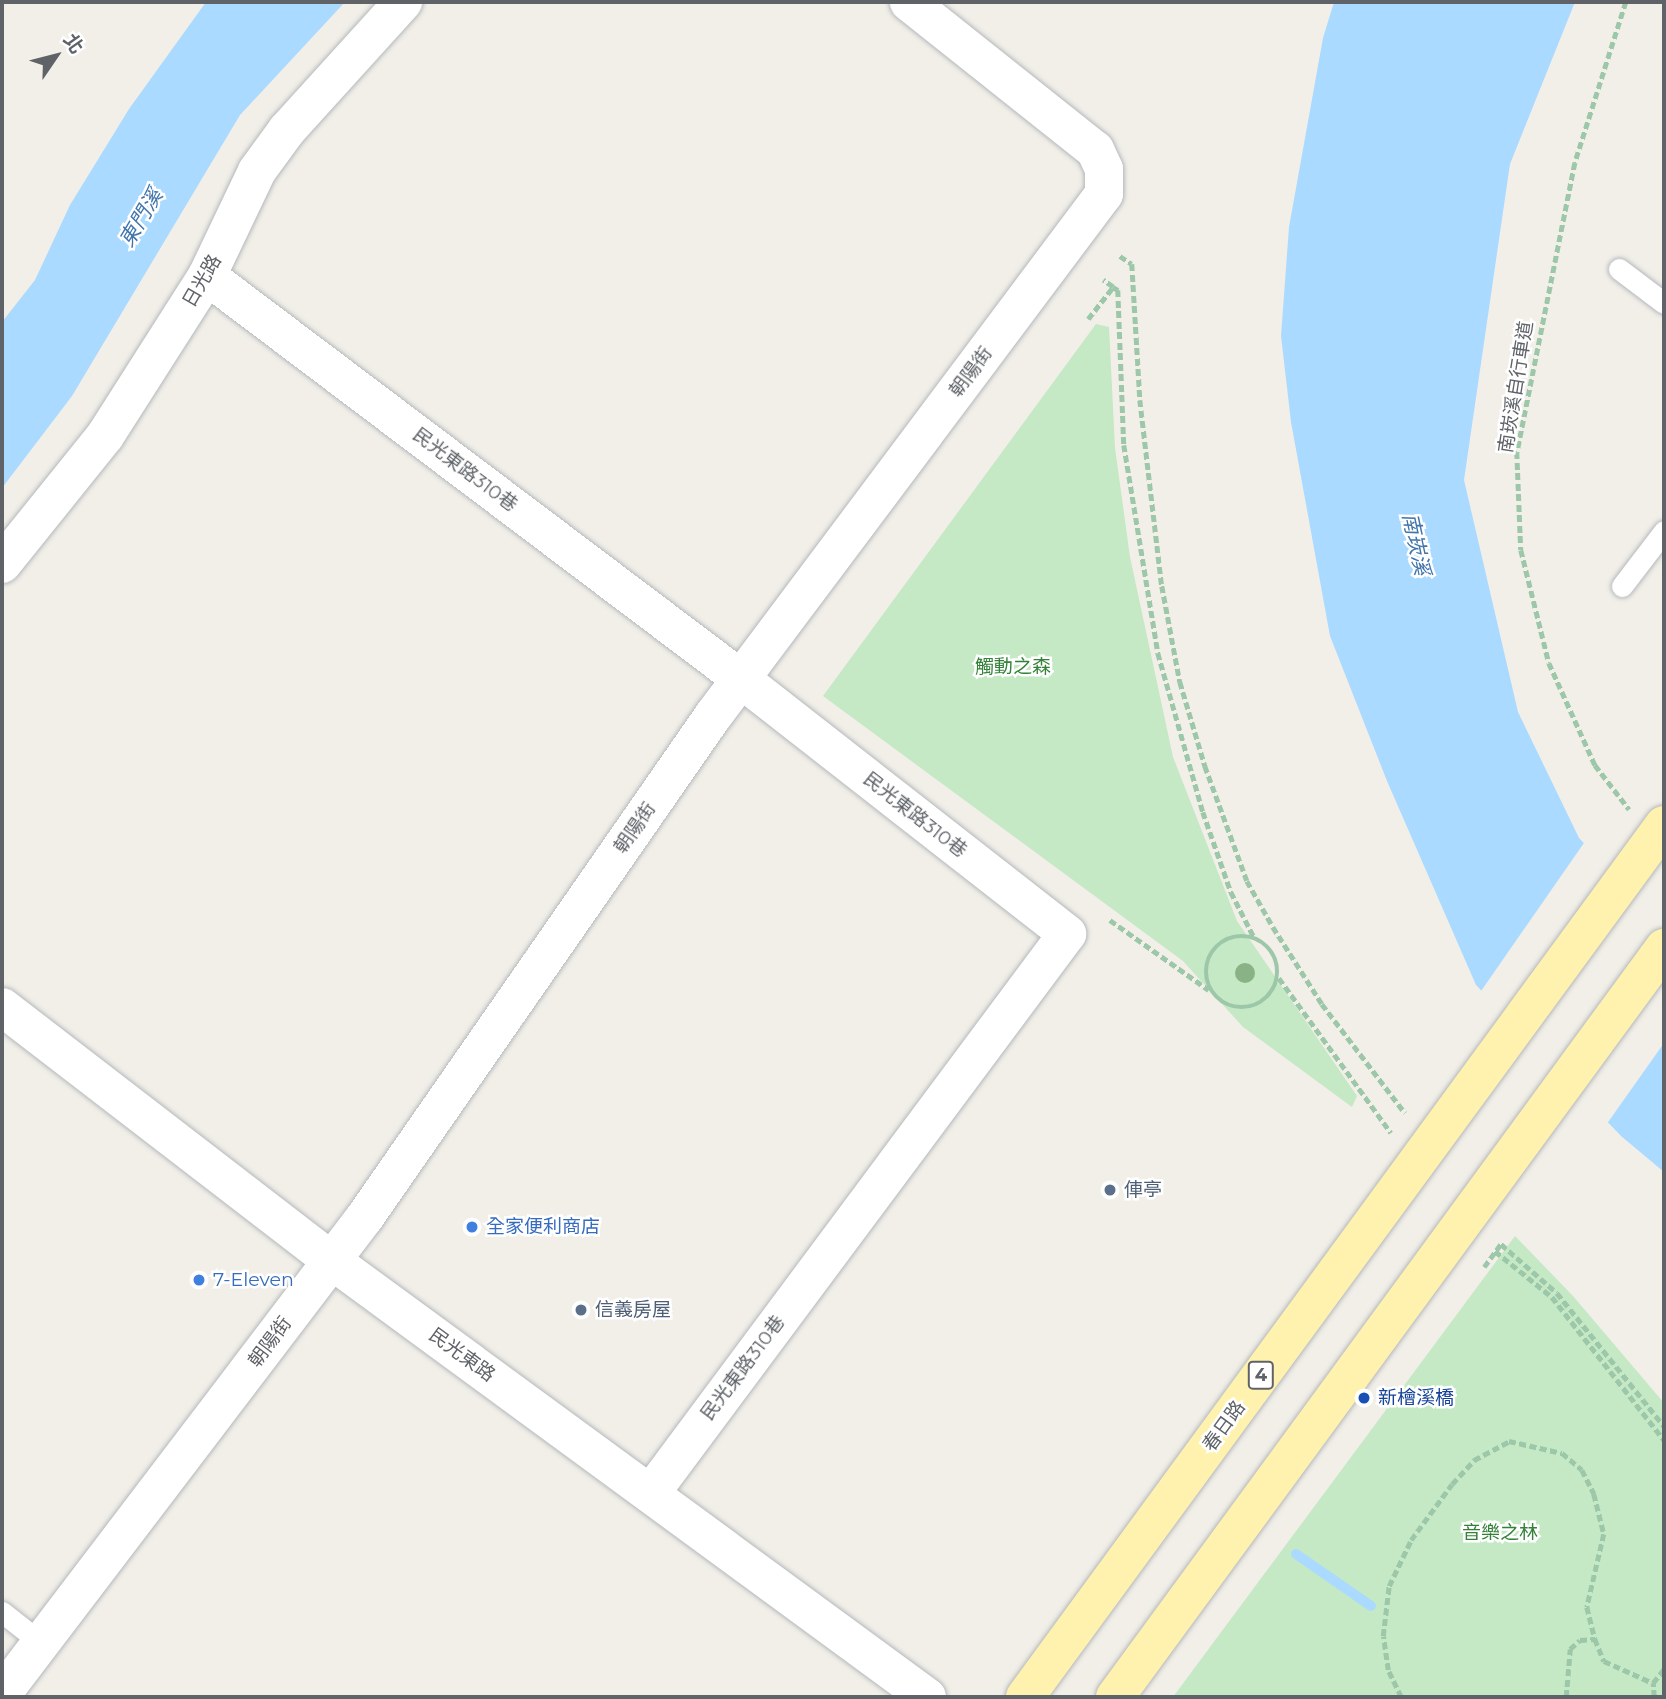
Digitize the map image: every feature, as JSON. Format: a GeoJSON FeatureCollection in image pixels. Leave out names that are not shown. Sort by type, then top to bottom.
{"type":"FeatureCollection","features":[{"type":"Feature","properties":{"kind":"main road","name":"春日路"},"geometry":{"type":"LineString","coordinates":[[1025,1697],[1496,1052],[1656,841]]}},
{"type":"Feature","properties":{"kind":"main road"},"geometry":{"type":"LineString","coordinates":[[1115,1697],[1664,948]]}},
{"type":"Feature","properties":{"kind":"street","name":"日光路"},"geometry":{"type":"LineString","coordinates":[[2,564],[105,436],[207,276],[257,171],[287,130],[403,2]]}},
{"type":"Feature","properties":{"kind":"street","name":"朝陽街"},"geometry":{"type":"LineString","coordinates":[[2,1694],[331,1260],[741,679],[1104,194],[1104,169],[1095,150],[909,2]]}},
{"type":"Feature","properties":{"kind":"street","name":"民光東路310巷"},"geometry":{"type":"LineString","coordinates":[[207,276],[741,679],[1067,934],[651,1493]]}},
{"type":"Feature","properties":{"kind":"street","name":"民光東路"},"geometry":{"type":"LineString","coordinates":[[2,1007],[331,1260],[927,1697]]}},
{"type":"Feature","properties":{"kind":"lane"},"geometry":{"type":"LineString","coordinates":[[1619,269],[1664,303]]}},
{"type":"Feature","properties":{"kind":"lane"},"geometry":{"type":"LineString","coordinates":[[1622,586],[1664,531]]}},
{"type":"Feature","properties":{"kind":"lane"},"geometry":{"type":"LineString","coordinates":[[2,1612],[40,1642]]}},
{"type":"Feature","properties":{"kind":"path","name":"南崁溪自行車道"},"geometry":{"type":"LineString","coordinates":[[1626,2],[1575,163],[1517,452],[1521,550],[1549,663],[1595,765],[1656,841]]}},
{"type":"Feature","properties":{"kind":"path"},"geometry":{"type":"LineString","coordinates":[[1120,256],[1132,264],[1140,400],[1162,586],[1180,681],[1205,766],[1247,881],[1273,927],[1322,1004],[1405,1114]]}},
{"type":"Feature","properties":{"kind":"path"},"geometry":{"type":"LineString","coordinates":[[1102,279],[1118,290],[1124,445],[1158,653],[1203,812],[1231,892],[1254,937],[1271,949],[1278,977],[1391,1133]]}},
{"type":"Feature","properties":{"kind":"path"},"geometry":{"type":"LineString","coordinates":[[1088,319],[1113,287]]}},
{"type":"Feature","properties":{"kind":"path"},"geometry":{"type":"LineString","coordinates":[[1110,920],[1227,1005],[1251,1008],[1269,997],[1278,977]]}},
{"type":"Feature","properties":{"kind":"path"},"geometry":{"type":"LineString","coordinates":[[1212,992],[1206,971],[1212,951],[1232,937],[1254,937]]}},
{"type":"Feature","properties":{"kind":"path"},"geometry":{"type":"LineString","coordinates":[[1483,1267],[1501,1244],[1557,1293],[1664,1426]]}},
{"type":"Feature","properties":{"kind":"path"},"geometry":{"type":"LineString","coordinates":[[1495,1251],[1552,1297],[1664,1440]]}},
{"type":"Feature","properties":{"kind":"path"},"geometry":{"type":"LineString","coordinates":[[1401,1697],[1388,1670],[1383,1636],[1389,1586],[1411,1541],[1452,1483],[1474,1460],[1509,1441],[1562,1453],[1583,1470],[1594,1494],[1604,1534],[1587,1607],[1595,1639],[1604,1661],[1653,1684]]}},
{"type":"Feature","properties":{"kind":"path"},"geometry":{"type":"LineString","coordinates":[[1566,1697],[1570,1649],[1580,1640],[1595,1639]]}},
{"type":"Feature","properties":{"kind":"path"},"geometry":{"type":"LineString","coordinates":[[1654,1697],[1653,1684],[1664,1669]]}},
{"type":"Feature","properties":{"kind":"green space","name":"觸動之森"},"geometry":{"type":"Polygon","coordinates":[[[1096,324],[1109,327],[1115,448],[1130,557],[1173,757],[1237,921],[1357,1096],[1352,1107],[1243,1027],[1183,961],[823,696],[1096,324]]]}},
{"type":"Feature","properties":{"kind":"green space","name":"音樂之林"},"geometry":{"type":"Polygon","coordinates":[[[1515,1236],[1573,1296],[1664,1403],[1664,1697],[1173,1697],[1515,1236]]]}},
{"type":"Feature","properties":{"kind":"water","name":"東門溪"},"geometry":{"type":"Polygon","coordinates":[[[206,2],[345,2],[240,115],[72,396],[2,488],[2,322],[35,280],[70,205],[129,109],[206,2]]]}},
{"type":"Feature","properties":{"kind":"water","name":"南崁溪"},"geometry":{"type":"Polygon","coordinates":[[[1334,2],[1575,2],[1510,164],[1464,480],[1518,712],[1579,838],[1664,928],[1664,1172],[1621,1136],[1476,985],[1387,781],[1330,636],[1291,422],[1281,336],[1289,227],[1323,38],[1334,2]]]}},
{"type":"Feature","properties":{"kind":"pier"},"geometry":{"type":"Polygon","coordinates":[[[1586,840],[1664,923],[1664,1043],[1606,1125],[1479,994],[1586,840]]]}},
{"type":"Feature","properties":{"kind":"waterway"},"geometry":{"type":"LineString","coordinates":[[1296,1554],[1371,1606]]}},
{"type":"Feature","properties":{"kind":"place","name":"俥亭"},"geometry":{"type":"Point","coordinates":[1110,1190]}},
{"type":"Feature","properties":{"kind":"place","name":"全家便利商店"},"geometry":{"type":"Point","coordinates":[472,1227]}},
{"type":"Feature","properties":{"kind":"place","name":"7-Eleven"},"geometry":{"type":"Point","coordinates":[199,1280]}},
{"type":"Feature","properties":{"kind":"place","name":"信義房屋"},"geometry":{"type":"Point","coordinates":[581,1310]}},
{"type":"Feature","properties":{"kind":"place","name":"新檜溪橋"},"geometry":{"type":"Point","coordinates":[1364,1398]}}]}
